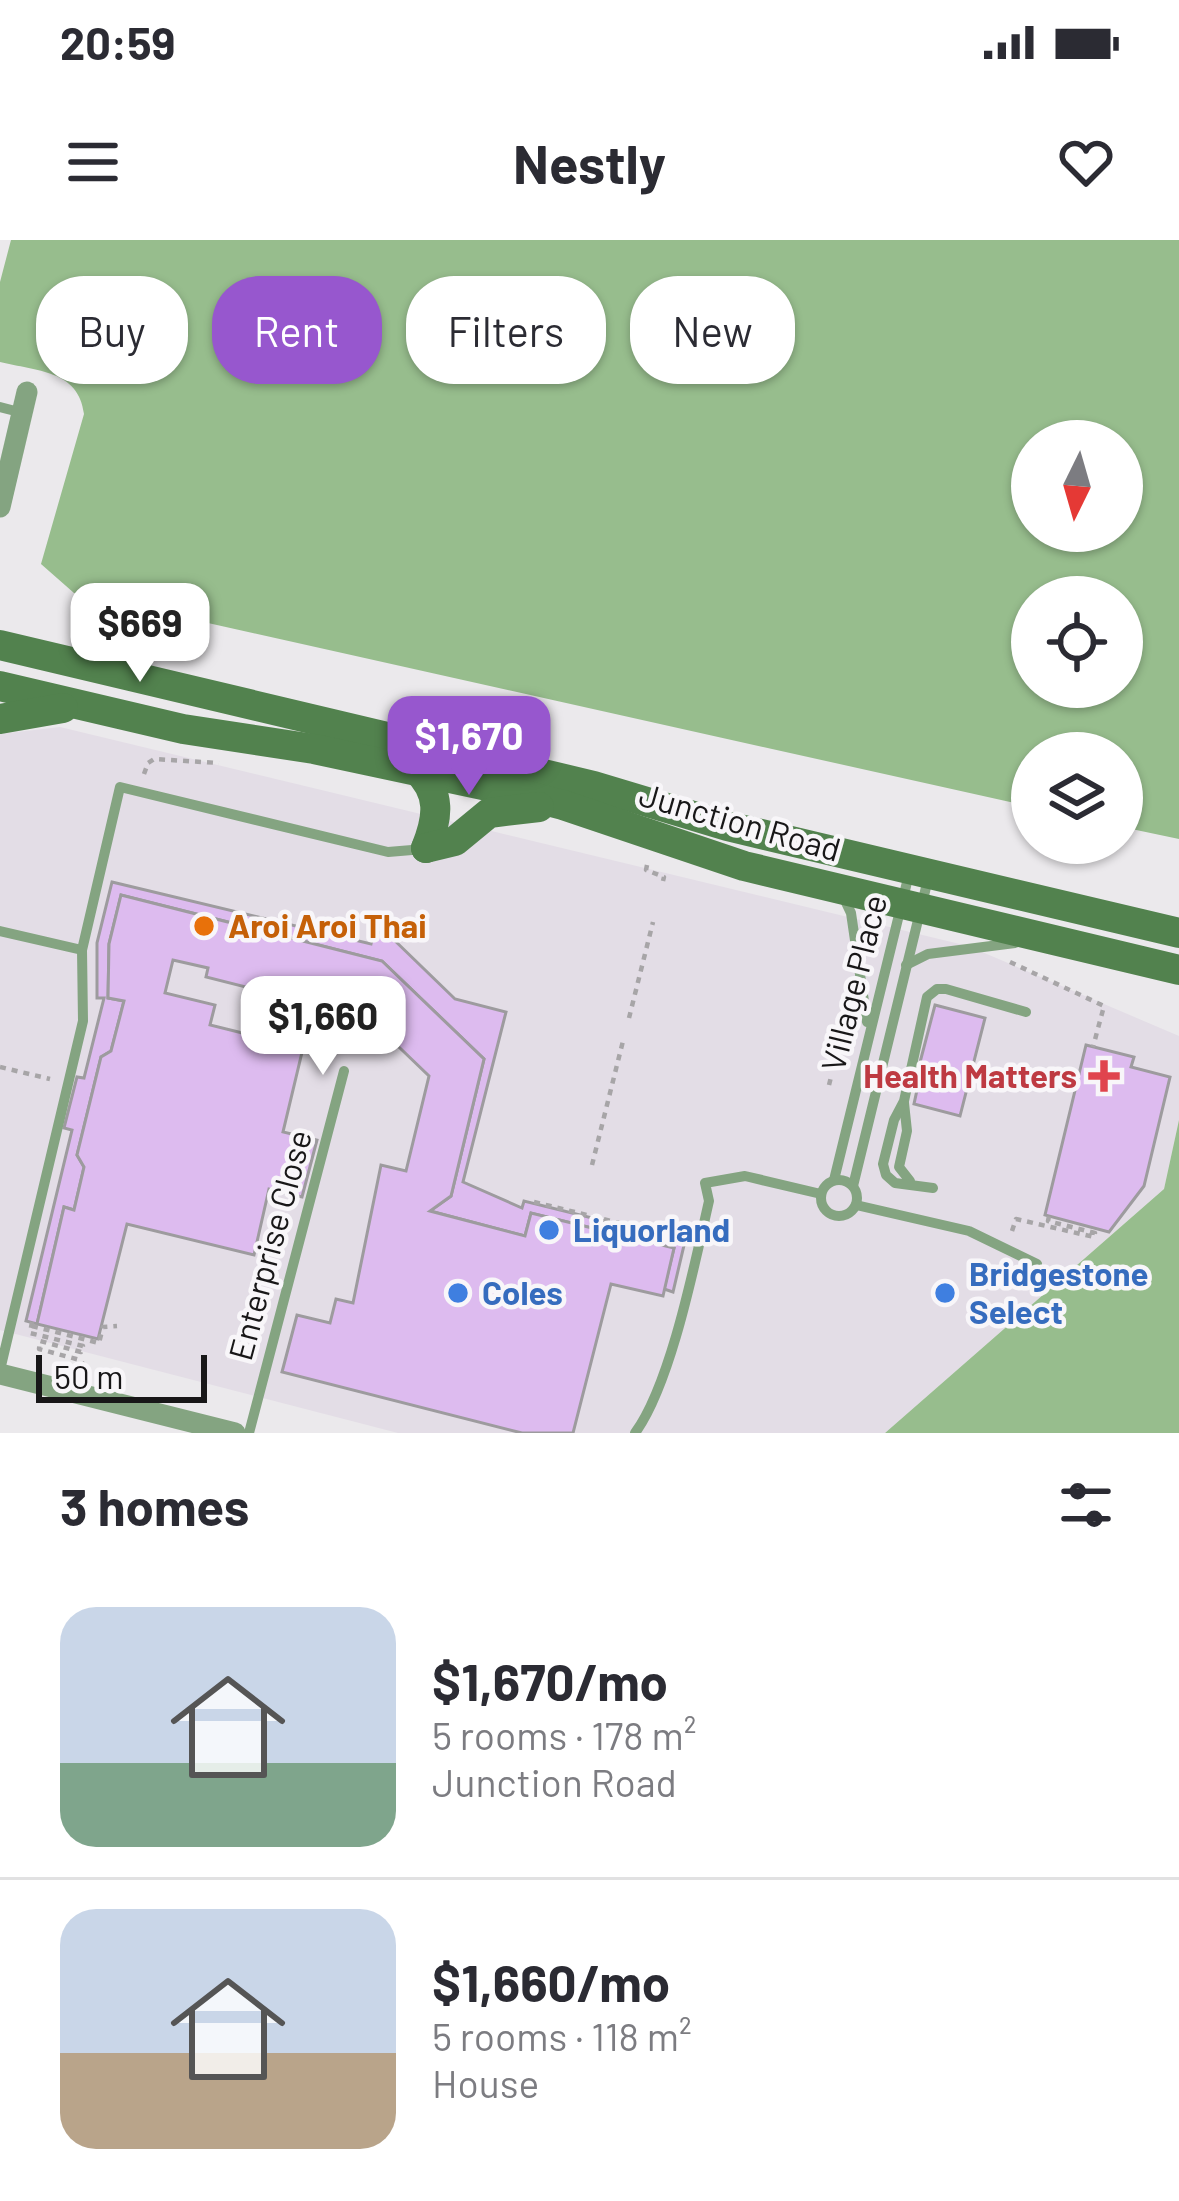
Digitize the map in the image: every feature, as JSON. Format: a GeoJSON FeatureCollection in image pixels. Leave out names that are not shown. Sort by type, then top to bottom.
{"type":"FeatureCollection","features":[{"type":"Feature","properties":{"kind":"main road","name":"Junction Road"},"geometry":{"type":"LineString","coordinates":[[0,645],[1179,933]]}},
{"type":"Feature","properties":{"kind":"main road","name":"Junction Road"},"geometry":{"type":"LineString","coordinates":[[0,686],[183,729],[416,769],[562,805],[744,866],[1179,970]]}},
{"type":"Feature","properties":{"kind":"main road"},"geometry":{"type":"LineString","coordinates":[[0,719],[81,706]]}},
{"type":"Feature","properties":{"kind":"main road"},"geometry":{"type":"LineString","coordinates":[[416,769],[436,803],[436,824],[426,848]]}},
{"type":"Feature","properties":{"kind":"main road"},"geometry":{"type":"LineString","coordinates":[[426,848],[454,841],[489,813],[562,805]]}},
{"type":"Feature","properties":{"kind":"street"},"geometry":{"type":"LineString","coordinates":[[0,507],[17,404]]}},
{"type":"Feature","properties":{"kind":"street"},"geometry":{"type":"LineString","coordinates":[[0,1372],[235,1433]]}},
{"type":"Feature","properties":{"kind":"lane"},"geometry":{"type":"LineString","coordinates":[[0,1372],[83,1021],[82,950],[120,788],[388,852],[426,848]]}},
{"type":"Feature","properties":{"kind":"lane"},"geometry":{"type":"LineString","coordinates":[[911,906],[920,872]]}},
{"type":"Feature","properties":{"kind":"lane","name":"Village Place"},"geometry":{"type":"LineString","coordinates":[[834,1180],[868,1031],[920,872]]}},
{"type":"Feature","properties":{"kind":"lane"},"geometry":{"type":"LineString","coordinates":[[838,888],[851,913],[868,1031]]}},
{"type":"Feature","properties":{"kind":"lane","name":"Village Place"},"geometry":{"type":"LineString","coordinates":[[853,1186],[905,966],[911,906]]}},
{"type":"Feature","properties":{"kind":"lane"},"geometry":{"type":"LineString","coordinates":[[0,931],[82,950]]}},
{"type":"Feature","properties":{"kind":"lane"},"geometry":{"type":"LineString","coordinates":[[905,966],[928,954],[1048,938]]}},
{"type":"Feature","properties":{"kind":"lane"},"geometry":{"type":"LineString","coordinates":[[933,1188],[895,1183],[883,1164],[904,1101],[921,1016],[932,992],[946,989],[1026,1012]]}},
{"type":"Feature","properties":{"kind":"lane","name":"Enterprise Close"},"geometry":{"type":"LineString","coordinates":[[249,1433],[344,1072]]}},
{"type":"Feature","properties":{"kind":"lane"},"geometry":{"type":"LineString","coordinates":[[635,1433],[658,1384],[679,1320],[709,1201],[705,1183],[745,1176],[821,1194]]}},
{"type":"Feature","properties":{"kind":"lane"},"geometry":{"type":"LineString","coordinates":[[821,1194],[834,1180],[853,1186],[856,1205]]}},
{"type":"Feature","properties":{"kind":"lane"},"geometry":{"type":"LineString","coordinates":[[821,1194],[823,1207],[833,1215],[847,1214],[856,1205]]}},
{"type":"Feature","properties":{"kind":"lane"},"geometry":{"type":"LineString","coordinates":[[856,1205],[969,1231],[1037,1264]]}},
{"type":"Feature","properties":{"kind":"path"},"geometry":{"type":"LineString","coordinates":[[142,781],[148,763],[154,760],[235,762]]}},
{"type":"Feature","properties":{"kind":"path"},"geometry":{"type":"LineString","coordinates":[[647,865],[646,870],[664,877],[663,881]]}},
{"type":"Feature","properties":{"kind":"path"},"geometry":{"type":"LineString","coordinates":[[628,1018],[653,922]]}},
{"type":"Feature","properties":{"kind":"path"},"geometry":{"type":"LineString","coordinates":[[1010,962],[1104,1006],[1093,1047]]}},
{"type":"Feature","properties":{"kind":"path"},"geometry":{"type":"LineString","coordinates":[[592,1165],[623,1041]]}},
{"type":"Feature","properties":{"kind":"path"},"geometry":{"type":"LineString","coordinates":[[0,1066],[56,1080]]}},
{"type":"Feature","properties":{"kind":"path"},"geometry":{"type":"LineString","coordinates":[[829,1085],[831,1077]]}},
{"type":"Feature","properties":{"kind":"path"},"geometry":{"type":"LineString","coordinates":[[534,1202],[680,1238],[683,1243]]}},
{"type":"Feature","properties":{"kind":"path"},"geometry":{"type":"LineString","coordinates":[[1009,1236],[1016,1219],[1094,1237],[1095,1233],[1048,1221],[1048,1216]]}},
{"type":"Feature","properties":{"kind":"path"},"geometry":{"type":"LineString","coordinates":[[84,1365],[38,1349],[40,1341],[81,1352],[83,1346],[30,1333],[32,1324],[99,1343],[103,1327],[117,1326]]}},
{"type":"Feature","properties":{"kind":"shaded area"},"geometry":{"type":"Polygon","coordinates":[[[60,727],[968,946],[1179,1036],[1179,1120],[1164,1189],[885,1433],[398,1433],[0,1330],[0,734],[60,727]]]}},
{"type":"Feature","properties":{"kind":"green space"},"geometry":{"type":"Polygon","coordinates":[[[11,240],[1179,240],[1179,839],[1143,831],[1143,732],[1011,732],[1011,802],[74,593],[41,564],[84,414],[68,384],[188,384],[188,276],[36,276],[36,370],[0,362],[0,282],[11,240]]]}},
{"type":"Feature","properties":{"kind":"green space"},"geometry":{"type":"Polygon","coordinates":[[[1179,1120],[1179,1433],[885,1433],[1164,1189],[1179,1120]]]}},
{"type":"Feature","properties":{"kind":"building"},"geometry":{"type":"Polygon","coordinates":[[[112,882],[371,944],[374,931],[389,935],[455,999],[506,1012],[463,1182],[522,1208],[524,1201],[685,1241],[673,1292],[664,1289],[674,1248],[531,1213],[525,1236],[430,1211],[451,1196],[484,1059],[382,961],[121,895],[109,944],[108,998],[124,1001],[111,1051],[101,1057],[77,1155],[84,1167],[74,1210],[64,1207],[37,1324],[26,1321],[72,1130],[64,1128],[77,1077],[84,1078],[104,998],[97,998],[97,943],[112,882]]]}},
{"type":"Feature","properties":{"kind":"building"},"geometry":{"type":"Polygon","coordinates":[[[121,895],[382,961],[484,1059],[451,1196],[430,1211],[525,1236],[531,1213],[674,1248],[663,1296],[611,1284],[573,1433],[522,1433],[282,1372],[297,1315],[330,1323],[336,1299],[353,1303],[381,1165],[406,1171],[429,1076],[376,1025],[253,994],[254,989],[206,977],[208,968],[173,960],[165,993],[215,1005],[210,1025],[303,1048],[283,1132],[317,1140],[302,1197],[269,1189],[254,1255],[127,1224],[98,1339],[37,1324],[64,1207],[74,1210],[84,1167],[77,1155],[101,1057],[111,1051],[124,1001],[108,998],[109,944],[121,895]]]}},
{"type":"Feature","properties":{"kind":"building"},"geometry":{"type":"Polygon","coordinates":[[[935,1005],[985,1018],[960,1116],[914,1104],[917,1090],[913,1089],[935,1005]]]}},
{"type":"Feature","properties":{"kind":"building"},"geometry":{"type":"Polygon","coordinates":[[[1086,1045],[1134,1057],[1131,1067],[1170,1077],[1144,1186],[1109,1232],[1045,1215],[1086,1045]]]}},
{"type":"Feature","properties":{"kind":"place","name":"Aroi Aroi Thai"},"geometry":{"type":"Point","coordinates":[204,926]}},
{"type":"Feature","properties":{"kind":"place","name":"Health Matters"},"geometry":{"type":"Point","coordinates":[1104,1076]}},
{"type":"Feature","properties":{"kind":"place","name":"Liquorland"},"geometry":{"type":"Point","coordinates":[549,1230]}},
{"type":"Feature","properties":{"kind":"place","name":"Coles"},"geometry":{"type":"Point","coordinates":[458,1293]}},
{"type":"Feature","properties":{"kind":"place","name":"Bridgestone Select"},"geometry":{"type":"Point","coordinates":[945,1293]}}]}
